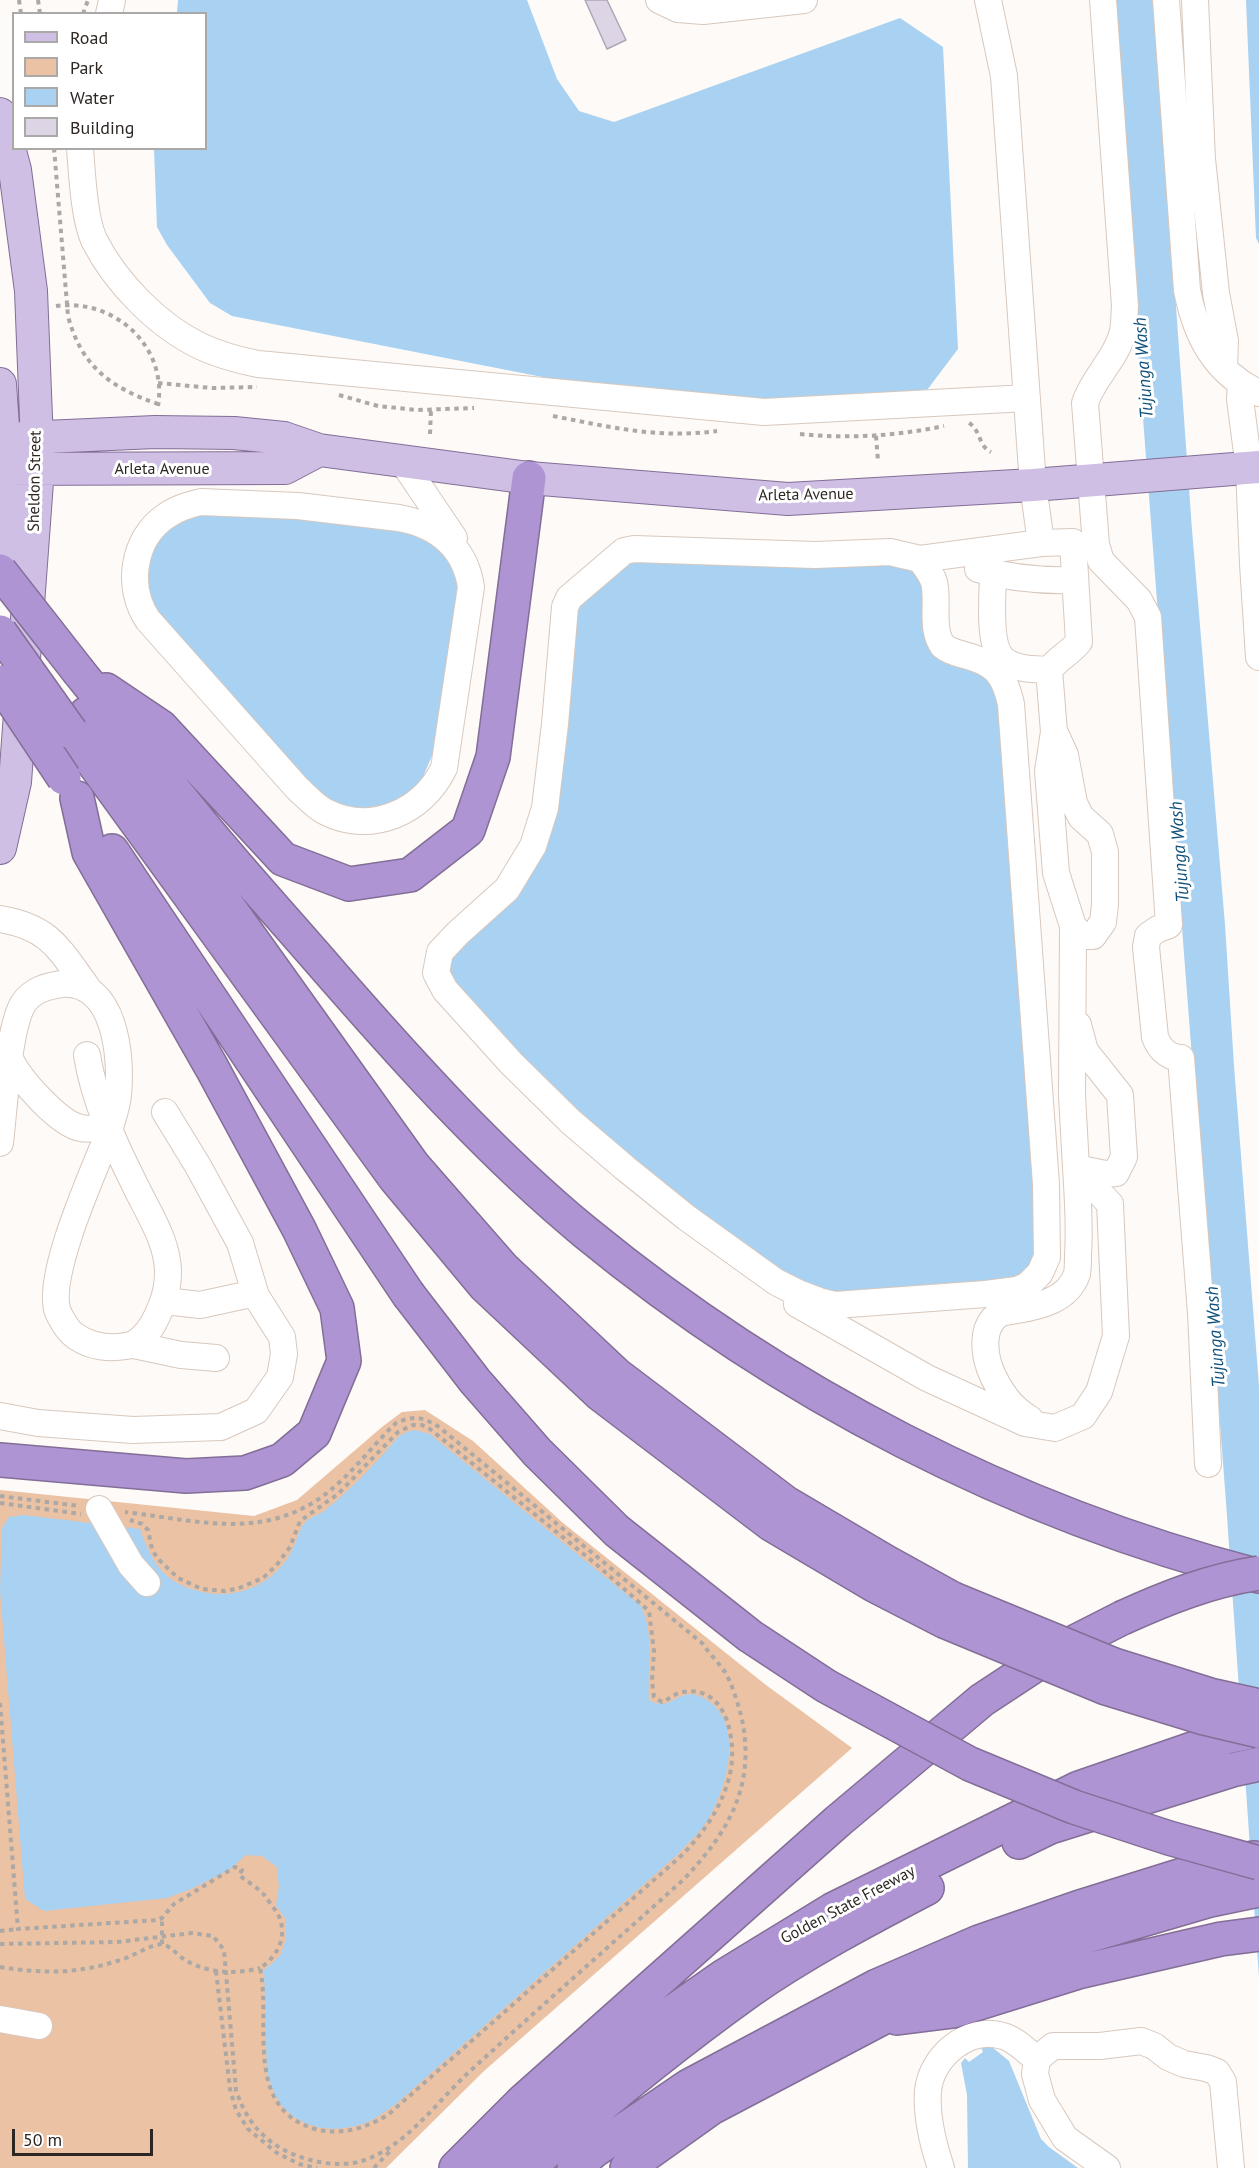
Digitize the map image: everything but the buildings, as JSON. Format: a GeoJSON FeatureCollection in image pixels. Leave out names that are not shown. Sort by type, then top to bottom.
{"type":"FeatureCollection","features":[{"type":"Feature","properties":{"kind":"highway"},"geometry":{"type":"LineString","coordinates":[[76,685],[161,726],[284,859],[349,884],[410,875],[468,830],[493,757],[529,478]]}},
{"type":"Feature","properties":{"kind":"highway"},"geometry":{"type":"LineString","coordinates":[[0,571],[182,842],[413,1165],[503,1268],[616,1375],[786,1503],[886,1562],[948,1610],[1106,1688],[1204,1718],[1259,1730]]}},
{"type":"Feature","properties":{"kind":"highway"},"geometry":{"type":"LineString","coordinates":[[0,607],[76,685],[205,828],[395,1047],[487,1142],[583,1230],[670,1298],[760,1359],[874,1427],[995,1486],[1149,1545],[1216,1565],[1259,1574]]}},
{"type":"Feature","properties":{"kind":"highway"},"geometry":{"type":"LineString","coordinates":[[0,632],[395,1178],[485,1286],[600,1395],[771,1524],[874,1585],[1114,1665],[1210,1695],[1259,1706]]}},
{"type":"Feature","properties":{"kind":"highway"},"geometry":{"type":"LineString","coordinates":[[0,682],[408,1294],[476,1381],[530,1443],[617,1531],[769,1648],[826,1686],[970,1764],[1074,1807],[1169,1838],[1259,1863]]}},
{"type":"Feature","properties":{"kind":"highway"},"geometry":{"type":"LineString","coordinates":[[0,1460],[186,1476],[245,1473],[282,1460],[314,1433],[344,1361],[337,1308],[298,1229],[212,1068],[89,852],[70,788]]}},
{"type":"Feature","properties":{"kind":"highway"},"geometry":{"type":"LineString","coordinates":[[456,2168],[523,2101],[838,1821],[982,1700],[1055,1652],[1122,1618],[1164,1599],[1206,1585],[1259,1574]]}},
{"type":"Feature","properties":{"kind":"highway","name":"Golden State Freeway"},"geometry":{"type":"LineString","coordinates":[[488,2168],[627,2044],[724,1976],[832,1910],[1079,1788],[1227,1737],[1259,1730]]}},
{"type":"Feature","properties":{"kind":"highway"},"geometry":{"type":"LineString","coordinates":[[528,2168],[619,2090],[694,2032],[751,1990],[842,1932],[1050,1827],[1246,1767]]}},
{"type":"Feature","properties":{"kind":"highway"},"geometry":{"type":"LineString","coordinates":[[574,2168],[595,2150],[689,2086],[877,1986],[980,1942],[1077,1908],[1208,1867],[1259,1857]]}},
{"type":"Feature","properties":{"kind":"highway"},"geometry":{"type":"LineString","coordinates":[[627,2168],[711,2108],[943,1986],[1023,1955],[1210,1900],[1259,1890]]}},
{"type":"Feature","properties":{"kind":"highway"},"geometry":{"type":"LineString","coordinates":[[874,2021],[953,2011],[1078,1972],[1221,1940],[1259,1934]]}},
{"type":"Feature","properties":{"kind":"main road","name":"Sheldon Street"},"geometry":{"type":"LineString","coordinates":[[0,114],[15,170],[31,291],[38,453],[15,782],[0,848]]}},
{"type":"Feature","properties":{"kind":"main road","name":"Sheldon Street"},"geometry":{"type":"LineString","coordinates":[[0,384],[6,530],[0,580]]}},
{"type":"Feature","properties":{"kind":"main road","name":"Arleta Avenue"},"geometry":{"type":"LineString","coordinates":[[3,454],[38,453],[154,470],[285,468],[319,450],[529,478],[788,499],[1033,485],[1254,467]]}},
{"type":"Feature","properties":{"kind":"lane"},"geometry":{"type":"LineString","coordinates":[[659,0],[678,9],[703,11],[804,0]]}},
{"type":"Feature","properties":{"kind":"lane"},"geometry":{"type":"LineString","coordinates":[[988,0],[1004,76],[1033,485],[1041,543]]}},
{"type":"Feature","properties":{"kind":"lane"},"geometry":{"type":"LineString","coordinates":[[1103,0],[1125,306],[1123,334],[1116,351],[1089,392],[1085,403],[1090,480],[1096,545],[1101,561],[1139,600],[1148,617],[1169,925],[1148,936],[1146,947],[1155,1037],[1160,1048],[1176,1059],[1181,1058],[1200,1313],[1208,1464]]}},
{"type":"Feature","properties":{"kind":"lane"},"geometry":{"type":"LineString","coordinates":[[1166,0],[1187,290],[1192,317],[1215,359],[1241,382]]}},
{"type":"Feature","properties":{"kind":"lane"},"geometry":{"type":"LineString","coordinates":[[1195,0],[1202,159],[1215,294],[1225,341],[1241,382],[1240,399],[1254,467],[1252,564],[1259,657]]}},
{"type":"Feature","properties":{"kind":"lane"},"geometry":{"type":"LineString","coordinates":[[81,150],[85,202],[93,238],[113,269],[140,301],[167,325],[199,346],[229,358],[258,364],[764,412],[1027,398]]}},
{"type":"Feature","properties":{"kind":"lane"},"geometry":{"type":"LineString","coordinates":[[402,461],[462,551],[465,562],[471,587],[444,768],[437,784],[411,808],[397,814],[364,820],[342,819],[323,811],[297,788],[148,620],[138,603],[135,584],[137,555],[145,539],[164,517],[201,502],[298,506],[414,521],[439,534],[465,562]]}},
{"type":"Feature","properties":{"kind":"lane"},"geometry":{"type":"LineString","coordinates":[[982,660],[994,667],[1002,676],[1011,704],[1046,1184],[1047,1257],[1040,1273],[1028,1285],[1017,1290],[986,1294],[835,1305],[794,1291],[757,1269],[687,1218],[571,1122],[511,1063],[445,990],[436,973],[440,952],[507,889],[533,846],[544,808],[555,724],[565,607],[570,598],[624,550],[815,555],[890,552],[920,559],[1041,543],[1073,542],[1079,642],[1071,652],[1058,659],[1049,670],[1054,732],[1048,771],[1056,873],[1072,926],[1072,1095],[1080,1231],[1077,1274],[1065,1291],[1054,1301],[1000,1314],[990,1324],[984,1340],[987,1361],[996,1382],[1009,1401],[1025,1416],[1043,1426]]}},
{"type":"Feature","properties":{"kind":"lane"},"geometry":{"type":"LineString","coordinates":[[949,555],[978,569],[993,573],[1048,581],[1075,580]]}},
{"type":"Feature","properties":{"kind":"lane"},"geometry":{"type":"LineString","coordinates":[[920,559],[934,582],[937,631],[943,645],[949,650],[982,660],[1011,664]]}},
{"type":"Feature","properties":{"kind":"lane"},"geometry":{"type":"LineString","coordinates":[[993,573],[993,624],[996,651],[1004,660],[1016,666],[1049,670]]}},
{"type":"Feature","properties":{"kind":"lane"},"geometry":{"type":"LineString","coordinates":[[1054,732],[1065,755],[1074,803],[1081,817],[1100,834],[1105,852],[1103,922],[1093,936],[1082,936],[1072,926]]}},
{"type":"Feature","properties":{"kind":"lane"},"geometry":{"type":"LineString","coordinates":[[0,919],[20,922],[47,936],[107,1013],[116,1040],[118,1096],[110,1127],[63,1256],[57,1285],[57,1309],[72,1334],[91,1344],[111,1349],[134,1345],[182,1355],[216,1358]]}},
{"type":"Feature","properties":{"kind":"lane"},"geometry":{"type":"LineString","coordinates":[[0,1143],[10,1059],[18,1018],[24,1003],[34,992],[45,987],[76,983],[87,987]]}},
{"type":"Feature","properties":{"kind":"lane"},"geometry":{"type":"LineString","coordinates":[[1072,1005],[1085,1051],[1120,1095],[1124,1157],[1116,1173],[1105,1174],[1076,1168]]}},
{"type":"Feature","properties":{"kind":"lane"},"geometry":{"type":"LineString","coordinates":[[87,1055],[90,1078],[99,1104],[160,1235],[168,1270],[165,1301],[151,1326],[134,1345]]}},
{"type":"Feature","properties":{"kind":"lane"},"geometry":{"type":"LineString","coordinates":[[10,1059],[20,1077],[33,1093],[73,1125],[82,1128],[110,1127]]}},
{"type":"Feature","properties":{"kind":"lane"},"geometry":{"type":"LineString","coordinates":[[0,1416],[38,1423],[133,1430],[221,1427],[239,1421],[256,1411],[280,1377],[284,1354],[282,1337],[256,1296],[240,1244],[198,1166],[165,1112]]}},
{"type":"Feature","properties":{"kind":"lane"},"geometry":{"type":"LineString","coordinates":[[794,1291],[791,1296],[792,1301],[804,1309],[927,1378],[1025,1423],[1055,1428],[1083,1416],[1099,1392],[1116,1336],[1110,1204],[1076,1168]]}},
{"type":"Feature","properties":{"kind":"lane"},"geometry":{"type":"LineString","coordinates":[[165,1301],[200,1305],[246,1295],[256,1296]]}},
{"type":"Feature","properties":{"kind":"lane"},"geometry":{"type":"LineString","coordinates":[[101,1513],[131,1564],[147,1583]]}},
{"type":"Feature","properties":{"kind":"lane"},"geometry":{"type":"LineString","coordinates":[[0,2019],[39,2026]]}},
{"type":"Feature","properties":{"kind":"lane"},"geometry":{"type":"LineString","coordinates":[[941,2168],[932,2139],[928,2091],[937,2062],[952,2047],[972,2038],[989,2034],[1005,2036],[1037,2059]]}},
{"type":"Feature","properties":{"kind":"lane"},"geometry":{"type":"LineString","coordinates":[[1107,2168],[1065,2138],[1042,2100],[1035,2074],[1037,2059],[1053,2046],[1100,2046],[1141,2041],[1184,2064],[1217,2072],[1223,2082],[1231,2168]]}},
{"type":"Feature","properties":{"kind":"path"},"geometry":{"type":"LineString","coordinates":[[49,307],[67,305],[89,308],[108,314],[124,323],[138,335],[150,353],[157,372],[158,407],[125,392],[97,370],[78,346],[71,329],[67,305],[54,150]]}},
{"type":"Feature","properties":{"kind":"path"},"geometry":{"type":"LineString","coordinates":[[430,434],[431,410]]}},
{"type":"Feature","properties":{"kind":"path"},"geometry":{"type":"LineString","coordinates":[[876,436],[878,461]]}},
{"type":"Feature","properties":{"kind":"path"},"geometry":{"type":"LineString","coordinates":[[0,1503],[226,1524],[252,1524],[300,1511],[334,1486],[396,1423],[407,1418],[426,1418],[702,1643],[726,1674],[738,1704],[744,1728],[746,1754],[743,1785],[728,1822],[706,1855],[683,1880],[468,2074],[374,2168]]}},
{"type":"Feature","properties":{"kind":"path"},"geometry":{"type":"LineString","coordinates":[[0,1496],[134,1520],[148,1530],[152,1549],[172,1573],[202,1589],[239,1588],[263,1578],[276,1566],[290,1547],[300,1521],[338,1494],[398,1432],[413,1425],[422,1425],[430,1429],[588,1558],[649,1611],[654,1651],[652,1689],[656,1700],[662,1702],[682,1692],[698,1692],[714,1701],[723,1712],[733,1747],[729,1780],[715,1812],[696,1840],[559,1965],[382,2119],[355,2129],[328,2132],[301,2124],[282,2109],[273,2096],[265,2073],[260,1968]]}},
{"type":"Feature","properties":{"kind":"path"},"geometry":{"type":"LineString","coordinates":[[0,1703],[18,1929]]}},
{"type":"Feature","properties":{"kind":"path"},"geometry":{"type":"LineString","coordinates":[[235,1867],[239,1868],[242,1870],[239,1875],[264,1895],[281,1923],[279,1948],[269,1962],[260,1968],[226,1972],[191,1963],[162,1944],[162,1918],[174,1904],[235,1867]]}},
{"type":"Feature","properties":{"kind":"path"},"geometry":{"type":"LineString","coordinates":[[0,1931],[162,1918]]}},
{"type":"Feature","properties":{"kind":"path"},"geometry":{"type":"LineString","coordinates":[[0,1944],[117,1942],[192,1933],[213,1936],[224,1950],[236,2090],[242,2107],[256,2129],[278,2147],[304,2159],[341,2166],[368,2159],[394,2146]]}},
{"type":"Feature","properties":{"kind":"path"},"geometry":{"type":"LineString","coordinates":[[0,1966],[34,1971],[69,1972],[123,1959],[162,1944]]}},
{"type":"Feature","properties":{"kind":"path"},"geometry":{"type":"LineString","coordinates":[[216,1971],[230,2089],[236,2110],[248,2129],[277,2153],[299,2164],[317,2168]]}},
{"type":"Feature","properties":{"kind":"green space"},"geometry":{"type":"Polygon","coordinates":[[[425,1410],[473,1441],[563,1523],[766,1685],[852,1748],[484,2071],[386,2168],[0,2168],[0,1490],[254,1516],[297,1500],[402,1412],[425,1410]]]}},
{"type":"Feature","properties":{"kind":"water"},"geometry":{"type":"Polygon","coordinates":[[[178,0],[527,0],[557,79],[579,111],[614,122],[900,18],[943,47],[958,349],[924,394],[777,411],[578,384],[232,316],[210,303],[167,245],[157,227],[154,150],[207,150],[207,12],[177,12],[178,0]]]}},
{"type":"Feature","properties":{"kind":"water","name":"Tujunga Wash"},"geometry":{"type":"Polygon","coordinates":[[[1111,0],[1154,0],[1192,530],[1225,925],[1259,1386],[1259,1977],[1226,1502],[1111,0]]]}},
{"type":"Feature","properties":{"kind":"water"},"geometry":{"type":"Polygon","coordinates":[[[1246,0],[1259,0],[1259,244],[1256,238],[1246,0]]]}},
{"type":"Feature","properties":{"kind":"water"},"geometry":{"type":"Polygon","coordinates":[[[190,511],[341,520],[417,535],[448,556],[463,580],[436,746],[418,789],[386,813],[322,808],[140,602],[145,547],[190,511]]]}},
{"type":"Feature","properties":{"kind":"water"},"geometry":{"type":"Polygon","coordinates":[[[894,559],[915,569],[928,588],[931,639],[980,665],[1003,696],[1042,1237],[1028,1277],[841,1297],[798,1286],[690,1211],[549,1088],[447,973],[450,957],[527,875],[575,606],[623,561],[894,559]]]}},
{"type":"Feature","properties":{"kind":"water"},"geometry":{"type":"Polygon","coordinates":[[[415,1430],[430,1434],[641,1606],[648,1629],[649,1700],[664,1704],[687,1694],[704,1698],[718,1709],[726,1724],[729,1760],[719,1797],[711,1813],[703,1827],[678,1854],[397,2103],[363,2124],[339,2129],[326,2128],[314,2126],[292,2116],[278,2100],[267,2074],[264,1970],[280,1956],[286,1939],[285,1918],[276,1905],[279,1887],[277,1867],[262,1856],[246,1855],[229,1870],[167,1898],[44,1911],[25,1899],[0,1590],[2,1528],[9,1517],[24,1515],[140,1529],[159,1568],[174,1581],[208,1593],[234,1593],[258,1585],[269,1578],[290,1555],[305,1522],[323,1512],[341,1496],[399,1437],[415,1430]]]}},
{"type":"Feature","properties":{"kind":"water"},"geometry":{"type":"Polygon","coordinates":[[[980,2045],[992,2047],[1009,2061],[1041,2139],[1078,2168],[968,2168],[967,2095],[961,2063],[965,2058],[969,2062],[983,2052],[980,2045]]]}}]}
